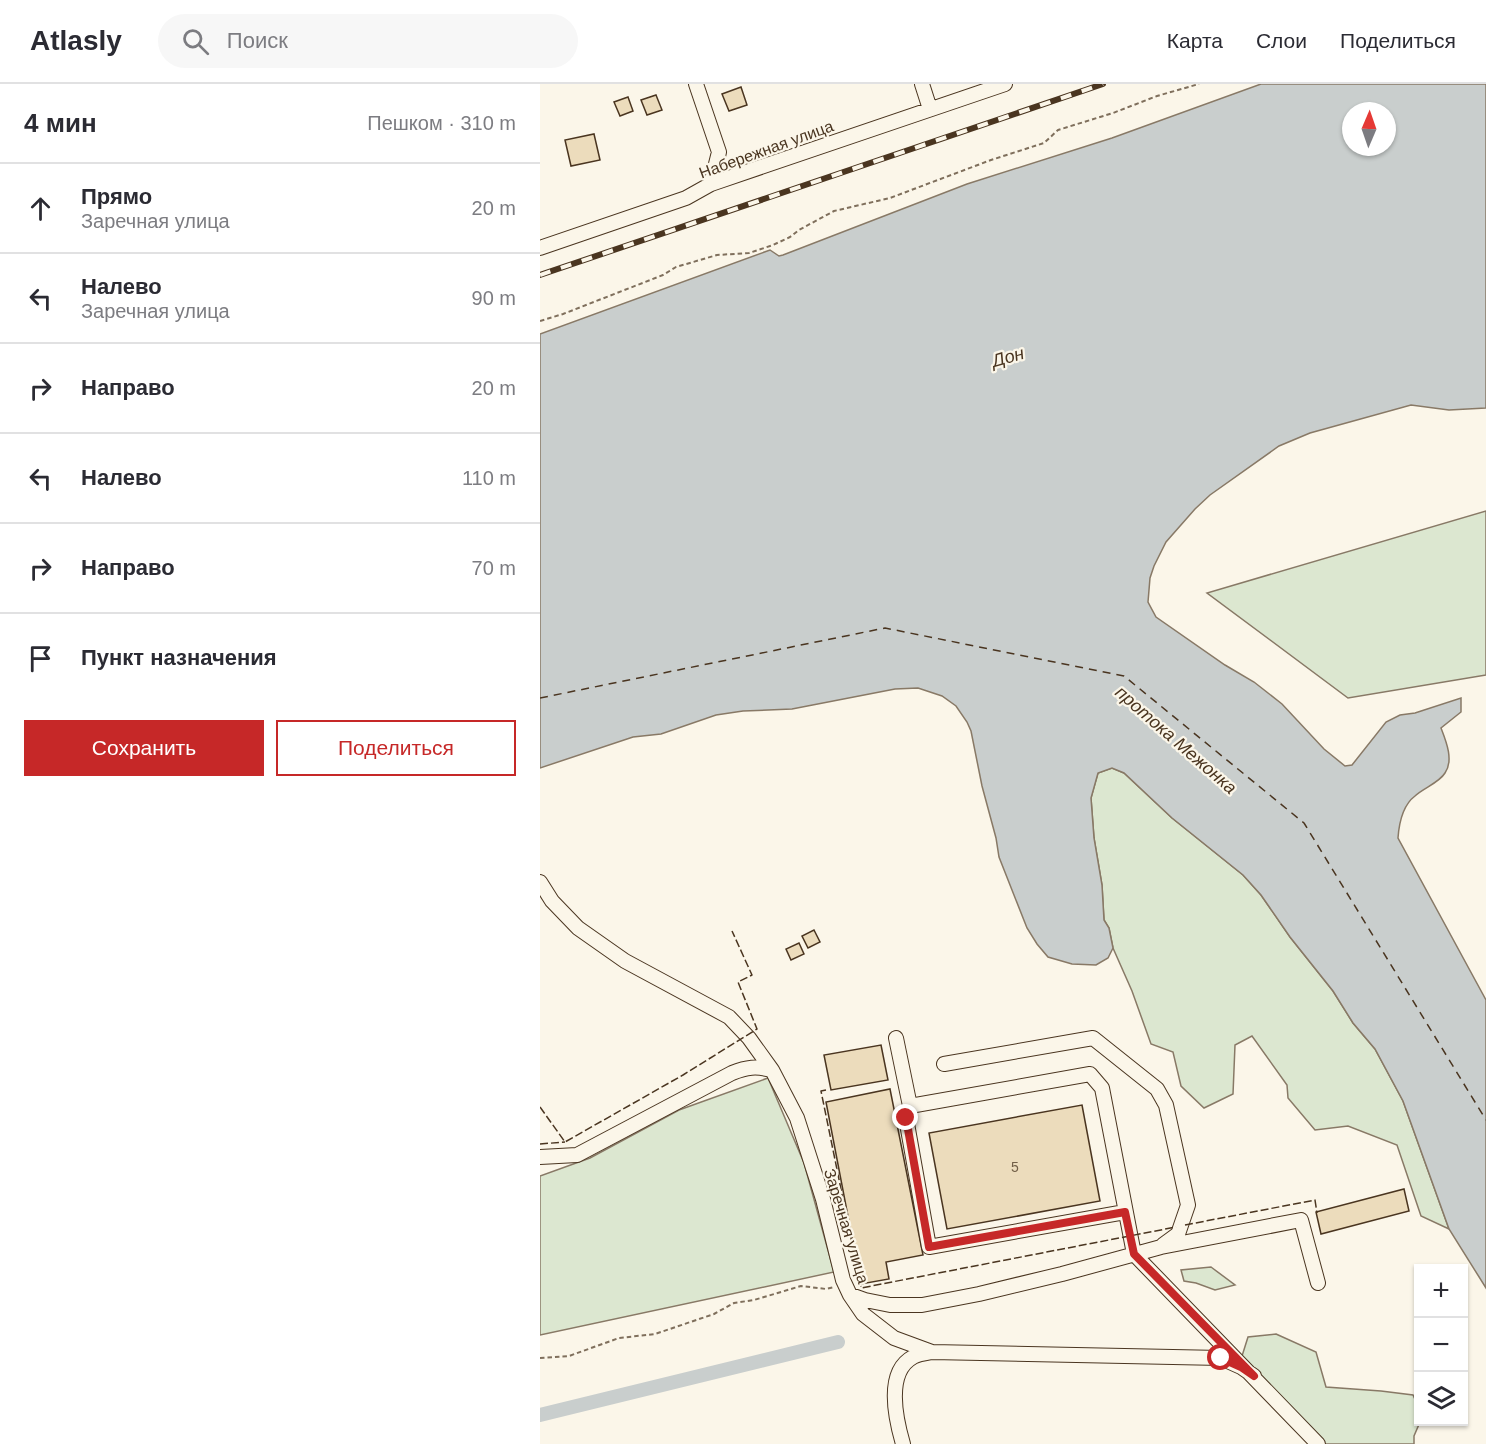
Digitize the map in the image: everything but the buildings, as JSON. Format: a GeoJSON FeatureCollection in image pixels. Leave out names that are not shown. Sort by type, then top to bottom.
{"type":"FeatureCollection","features":[{"type":"Feature","properties":{"kind":"street"},"geometry":{"type":"LineString","coordinates":[[696,84],[718,152],[711,184]]}},
{"type":"Feature","properties":{"kind":"street"},"geometry":{"type":"LineString","coordinates":[[922,84],[930,109]]}},
{"type":"Feature","properties":{"kind":"street","name":"Набережная улица"},"geometry":{"type":"LineString","coordinates":[[540,248],[686,198],[711,184],[1005,84]]}},
{"type":"Feature","properties":{"kind":"street","name":"Заречная улица"},"geometry":{"type":"LineString","coordinates":[[540,882],[552,901],[578,928],[625,961],[729,1017],[749,1038],[772,1070],[797,1118],[823,1199],[848,1290],[863,1314],[894,1338],[932,1352],[1221,1358],[1254,1376]]}},
{"type":"Feature","properties":{"kind":"street"},"geometry":{"type":"LineString","coordinates":[[896,1038],[910,1106],[906,1118],[929,1247],[1125,1212]]}},
{"type":"Feature","properties":{"kind":"street"},"geometry":{"type":"LineString","coordinates":[[944,1064],[1093,1038],[1157,1089],[1166,1105],[1188,1205],[1178,1234],[1161,1247]]}},
{"type":"Feature","properties":{"kind":"street"},"geometry":{"type":"LineString","coordinates":[[540,1157],[577,1155],[732,1073],[748,1067],[772,1070]]}},
{"type":"Feature","properties":{"kind":"street"},"geometry":{"type":"LineString","coordinates":[[910,1106],[1090,1074],[1102,1088],[1134,1254]]}},
{"type":"Feature","properties":{"kind":"street"},"geometry":{"type":"LineString","coordinates":[[848,1290],[865,1300],[890,1305],[922,1305],[1041,1280],[1161,1247],[1301,1220],[1318,1283]]}},
{"type":"Feature","properties":{"kind":"street","name":"Заречная улица"},"geometry":{"type":"LineString","coordinates":[[1134,1254],[1318,1444]]}},
{"type":"Feature","properties":{"kind":"street"},"geometry":{"type":"LineString","coordinates":[[903,1444],[895,1418],[895,1395],[901,1367],[914,1357],[932,1352]]}},
{"type":"Feature","properties":{"kind":"path"},"geometry":{"type":"LineString","coordinates":[[540,321],[663,275],[676,267],[717,255],[749,253],[772,245],[834,212],[890,198],[991,160],[1044,143],[1058,130],[1113,113],[1156,96],[1199,84]]}},
{"type":"Feature","properties":{"kind":"path"},"geometry":{"type":"LineString","coordinates":[[540,1358],[569,1356],[619,1338],[655,1334],[714,1314],[734,1303],[754,1300],[801,1286],[848,1290]]}},
{"type":"Feature","properties":{"kind":"green space"},"geometry":{"type":"Polygon","coordinates":[[[1486,511],[1486,675],[1348,698],[1207,593],[1486,511]]]}},
{"type":"Feature","properties":{"kind":"green space"},"geometry":{"type":"Polygon","coordinates":[[[1112,768],[1124,773],[1172,818],[1243,875],[1261,895],[1290,937],[1333,991],[1353,1023],[1375,1049],[1403,1101],[1449,1229],[1421,1216],[1397,1145],[1348,1126],[1315,1130],[1288,1098],[1287,1085],[1252,1036],[1235,1045],[1233,1094],[1204,1108],[1181,1086],[1173,1052],[1151,1044],[1132,991],[1113,948],[1109,928],[1104,920],[1091,798],[1098,773],[1112,768]]]}},
{"type":"Feature","properties":{"kind":"green space"},"geometry":{"type":"Polygon","coordinates":[[[768,1078],[804,1163],[834,1272],[540,1335],[540,1176],[590,1158],[679,1110],[768,1078]]]}},
{"type":"Feature","properties":{"kind":"green space"},"geometry":{"type":"Polygon","coordinates":[[[1211,1267],[1235,1285],[1215,1290],[1184,1281],[1181,1270],[1211,1267]]]}},
{"type":"Feature","properties":{"kind":"green space"},"geometry":{"type":"Polygon","coordinates":[[[1276,1334],[1316,1352],[1326,1387],[1413,1395],[1414,1426],[1418,1426],[1414,1436],[1414,1444],[1320,1444],[1242,1356],[1248,1337],[1276,1334]]]}},
{"type":"Feature","properties":{"kind":"water"},"geometry":{"type":"Polygon","coordinates":[[[1261,84],[1486,84],[1486,408],[1449,410],[1411,405],[1310,433],[1279,446],[1210,495],[1166,542],[1150,578],[1148,602],[1156,617],[1225,665],[1254,682],[1282,704],[1324,749],[1345,766],[1352,765],[1386,722],[1400,715],[1415,713],[1461,698],[1461,712],[1441,728],[1448,750],[1448,768],[1439,780],[1418,793],[1407,804],[1398,838],[1486,1000],[1486,1288],[1449,1229],[1403,1101],[1375,1049],[1353,1023],[1333,991],[1290,937],[1261,895],[1243,875],[1172,818],[1124,773],[1112,768],[1098,773],[1091,798],[1104,920],[1109,928],[1113,948],[1108,958],[1096,965],[1072,964],[1048,957],[1027,928],[999,857],[971,731],[956,706],[942,696],[918,688],[895,689],[792,709],[743,711],[716,715],[661,734],[633,737],[540,768],[540,334],[770,250],[779,256],[783,255],[967,184],[1112,138],[1261,84]]]}},
{"type":"Feature","properties":{"kind":"waterway"},"geometry":{"type":"LineString","coordinates":[[540,1415],[838,1342]]}},
{"type":"Feature","properties":{"kind":"ferry route"},"geometry":{"type":"LineString","coordinates":[[540,698],[885,628],[1124,676],[1304,823],[1486,1120]]}},
{"type":"Feature","properties":{"kind":"railway"},"geometry":{"type":"LineString","coordinates":[[540,275],[1103,84]]}},
{"type":"Feature","properties":{"kind":"fence"},"geometry":{"type":"LineString","coordinates":[[540,1107],[565,1142],[683,1075],[757,1029],[738,982],[752,975],[732,931]]}},
{"type":"Feature","properties":{"kind":"fence"},"geometry":{"type":"LineString","coordinates":[[826,1090],[821,1091],[854,1253]]}},
{"type":"Feature","properties":{"kind":"fence"},"geometry":{"type":"LineString","coordinates":[[540,1144],[565,1142]]}},
{"type":"Feature","properties":{"kind":"fence"},"geometry":{"type":"LineString","coordinates":[[1185,1225],[1315,1200],[1317,1213]]}},
{"type":"Feature","properties":{"kind":"fence"},"geometry":{"type":"LineString","coordinates":[[859,1279],[861,1288],[1176,1227]]}},
{"type":"Feature","properties":{"kind":"route"},"geometry":{"type":"LineString","coordinates":[[906,1118],[929,1247],[1125,1212],[1134,1254],[1254,1376],[1221,1358]]}},
{"type":"Feature","properties":{"kind":"water label","name":"Дон"},"geometry":{"type":"Point","coordinates":[1008,357]}},
{"type":"Feature","properties":{"kind":"water label","name":"протока Межонка"},"geometry":{"type":"Point","coordinates":[1176,740]}}]}
